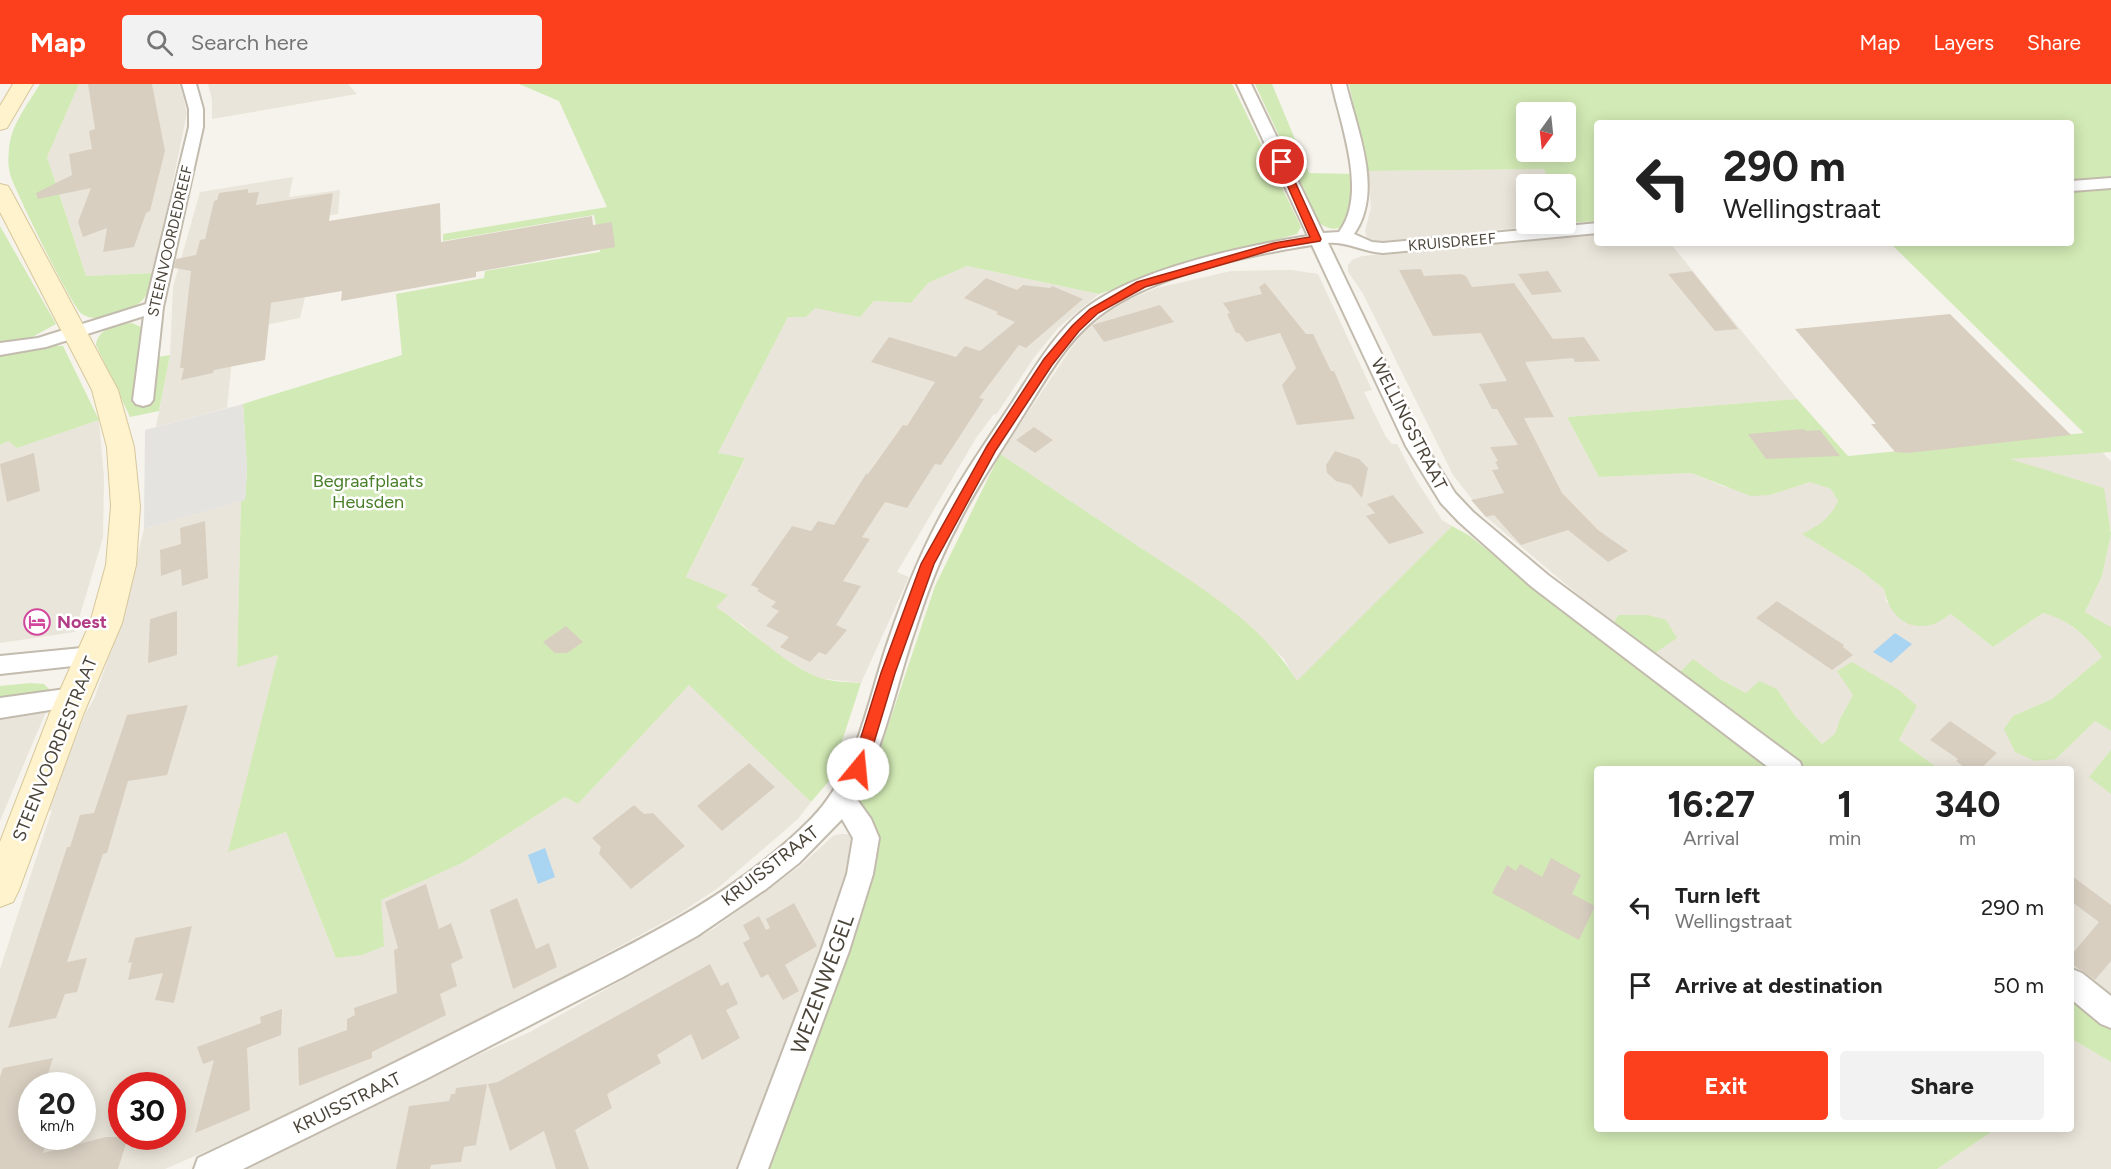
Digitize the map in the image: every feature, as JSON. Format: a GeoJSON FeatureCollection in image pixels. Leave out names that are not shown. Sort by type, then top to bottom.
{"type":"FeatureCollection","features":[{"type":"Feature","properties":{"kind":"street","name":"STEENVOORDEDREEF"},"geometry":{"type":"LineString","coordinates":[[143,399],[154,308],[196,127],[196,109],[189,84]]}},
{"type":"Feature","properties":{"kind":"street","name":"WELLINGSTRAAT"},"geometry":{"type":"LineString","coordinates":[[1244,84],[1416,446],[1431,473],[1460,512],[1540,581],[1786,766]]}},
{"type":"Feature","properties":{"kind":"street"},"geometry":{"type":"LineString","coordinates":[[1339,84],[1360,190],[1359,210],[1355,222],[1344,236]]}},
{"type":"Feature","properties":{"kind":"street"},"geometry":{"type":"LineString","coordinates":[[0,124],[21,86]]}},
{"type":"Feature","properties":{"kind":"street"},"geometry":{"type":"LineString","coordinates":[[2074,186],[2111,183]]}},
{"type":"Feature","properties":{"kind":"street","name":"STEENVOORDESTRAAT"},"geometry":{"type":"LineString","coordinates":[[0,191],[105,390],[116,419],[126,493],[117,579],[108,615],[73,698],[0,890]]}},
{"type":"Feature","properties":{"kind":"street","name":"KRUISDREEF"},"geometry":{"type":"LineString","coordinates":[[1344,236],[1362,245],[1383,248],[1594,228]]}},
{"type":"Feature","properties":{"kind":"street","name":"KRUISSTRAAT"},"geometry":{"type":"LineString","coordinates":[[209,1169],[340,1108],[653,946],[732,900],[789,856],[824,823],[843,800],[858,769],[888,673],[928,564],[991,449],[1048,362],[1076,328],[1094,311],[1141,284],[1278,245],[1344,236]]}},
{"type":"Feature","properties":{"kind":"street"},"geometry":{"type":"LineString","coordinates":[[0,349],[40,343],[154,308]]}},
{"type":"Feature","properties":{"kind":"street"},"geometry":{"type":"LineString","coordinates":[[0,665],[92,656]]}},
{"type":"Feature","properties":{"kind":"street"},"geometry":{"type":"LineString","coordinates":[[0,708],[73,698]]}},
{"type":"Feature","properties":{"kind":"street","name":"WEZENWEGEL"},"geometry":{"type":"LineString","coordinates":[[753,1169],[835,951],[860,874],[866,838],[862,827],[843,800]]}},
{"type":"Feature","properties":{"kind":"street"},"geometry":{"type":"LineString","coordinates":[[2074,985],[2111,1014]]}},
{"type":"Feature","properties":{"kind":"shaded area"},"geometry":{"type":"Polygon","coordinates":[[[79,84],[180,84],[187,113],[154,273],[86,276],[47,157],[79,84]]]}},
{"type":"Feature","properties":{"kind":"shaded area"},"geometry":{"type":"Polygon","coordinates":[[[208,84],[348,84],[357,94],[212,119],[212,100],[208,84]]]}},
{"type":"Feature","properties":{"kind":"shaded area"},"geometry":{"type":"Polygon","coordinates":[[[1545,169],[1547,174],[1516,174],[1516,228],[1373,241],[1367,238],[1365,231],[1371,207],[1367,171],[1545,169]]]}},
{"type":"Feature","properties":{"kind":"shaded area"},"geometry":{"type":"Polygon","coordinates":[[[293,177],[289,197],[340,190],[338,214],[271,225],[272,303],[305,297],[300,318],[235,331],[227,408],[156,427],[170,355],[173,287],[200,192],[293,177]]]}},
{"type":"Feature","properties":{"kind":"shaded area"},"geometry":{"type":"Polygon","coordinates":[[[1594,235],[1594,246],[1672,246],[1797,399],[1567,417],[1599,477],[1691,473],[1725,487],[1770,495],[1810,482],[1831,489],[1838,501],[1826,522],[1803,534],[1860,570],[1884,589],[1886,602],[1932,625],[1951,614],[1993,647],[2043,613],[2058,616],[2090,640],[2102,657],[2052,699],[2013,716],[2056,759],[2095,721],[2111,731],[2111,750],[2090,777],[2111,794],[2111,1000],[2074,970],[2074,766],[1935,766],[1899,740],[1917,706],[1853,695],[1840,719],[1835,735],[1822,744],[1795,716],[1777,689],[1746,693],[1720,679],[1693,660],[1679,673],[1654,654],[1648,615],[1618,615],[1613,624],[1486,517],[1453,475],[1362,292],[1348,272],[1348,265],[1352,260],[1362,256],[1594,235]]]}},
{"type":"Feature","properties":{"kind":"shaded area"},"geometry":{"type":"Polygon","coordinates":[[[967,266],[1099,294],[1059,327],[1033,359],[996,415],[994,414],[976,438],[897,572],[909,577],[861,683],[817,678],[772,651],[743,625],[715,607],[727,595],[686,577],[745,459],[718,453],[788,317],[806,317],[815,307],[860,317],[874,301],[911,303],[928,283],[967,266]]]}},
{"type":"Feature","properties":{"kind":"shaded area"},"geometry":{"type":"Polygon","coordinates":[[[1292,270],[1318,274],[1372,390],[1364,392],[1386,437],[1392,444],[1397,444],[1415,478],[1442,520],[1452,526],[1297,682],[1284,659],[1259,635],[1195,584],[1000,454],[1072,347],[1087,329],[1120,303],[1157,288],[1231,271],[1292,270]]]}},
{"type":"Feature","properties":{"kind":"shaded area"},"geometry":{"type":"Polygon","coordinates":[[[243,404],[247,469],[245,500],[144,529],[145,430],[243,404]]]}},
{"type":"Feature","properties":{"kind":"shaded area"},"geometry":{"type":"Polygon","coordinates":[[[99,420],[104,477],[103,538],[75,632],[0,643],[0,445],[8,441],[17,448],[99,420]]]}},
{"type":"Feature","properties":{"kind":"shaded area"},"geometry":{"type":"Polygon","coordinates":[[[2101,451],[2111,461],[2111,531],[2103,488],[2008,459],[2101,451]]]}},
{"type":"Feature","properties":{"kind":"shaded area"},"geometry":{"type":"Polygon","coordinates":[[[241,501],[237,666],[278,655],[229,851],[286,832],[336,958],[381,900],[464,862],[565,797],[578,804],[689,685],[811,802],[798,819],[718,888],[679,914],[559,979],[502,1006],[502,1012],[283,1118],[165,1169],[0,1169],[0,969],[52,810],[47,811],[85,714],[94,699],[119,629],[144,529],[241,501]]]}},
{"type":"Feature","properties":{"kind":"shaded area"},"geometry":{"type":"Polygon","coordinates":[[[2111,534],[2111,627],[2085,612],[2102,576],[2111,534]]]}},
{"type":"Feature","properties":{"kind":"shaded area"},"geometry":{"type":"Polygon","coordinates":[[[46,712],[20,773],[0,821],[0,717],[46,712]]]}},
{"type":"Feature","properties":{"kind":"shaded area"},"geometry":{"type":"Polygon","coordinates":[[[847,834],[855,838],[856,861],[740,1169],[248,1169],[480,1054],[530,1032],[713,929],[799,867],[833,836],[847,834]]]}},
{"type":"Feature","properties":{"kind":"shaded area"},"geometry":{"type":"Polygon","coordinates":[[[2074,1040],[2111,1062],[2111,1169],[1937,1169],[1990,1132],[2074,1132],[2074,1040]]]}},
{"type":"Feature","properties":{"kind":"green space"},"geometry":{"type":"Polygon","coordinates":[[[40,84],[79,84],[47,157],[86,276],[154,273],[150,287],[141,302],[112,316],[92,318],[82,314],[76,307],[45,250],[10,174],[8,156],[13,132],[40,84]]]}},
{"type":"Feature","properties":{"kind":"green space","name":"Begraafplaats Heusden"},"geometry":{"type":"Polygon","coordinates":[[[519,84],[1232,84],[1301,227],[1297,234],[1173,269],[1099,294],[967,266],[928,283],[911,303],[874,301],[860,317],[815,308],[806,317],[788,317],[718,453],[745,458],[686,577],[728,595],[716,607],[802,669],[826,679],[861,683],[829,781],[811,802],[689,685],[578,804],[565,797],[464,862],[381,900],[384,946],[362,955],[336,958],[286,832],[228,852],[278,655],[237,667],[241,501],[245,499],[247,469],[243,404],[402,355],[396,294],[484,278],[485,271],[600,252],[594,215],[443,241],[443,234],[607,207],[559,101],[519,84]]]}},
{"type":"Feature","properties":{"kind":"green space"},"geometry":{"type":"Polygon","coordinates":[[[1255,84],[1272,84],[1309,173],[1353,174],[1354,198],[1344,226],[1331,228],[1319,222],[1255,84]]]}},
{"type":"Feature","properties":{"kind":"green space"},"geometry":{"type":"Polygon","coordinates":[[[1349,84],[2111,84],[2111,179],[2074,183],[2074,120],[1594,120],[1594,221],[1576,222],[1576,174],[1546,174],[1544,169],[1367,171],[1349,84]]]}},
{"type":"Feature","properties":{"kind":"green space"},"geometry":{"type":"Polygon","coordinates":[[[2111,187],[2111,452],[2010,459],[2104,488],[2111,534],[2102,576],[2085,612],[2111,627],[2111,731],[2095,721],[2056,759],[2035,761],[2015,752],[2004,729],[2013,716],[2052,699],[2102,657],[2083,635],[2069,624],[2043,613],[1993,647],[1951,614],[1930,625],[1913,625],[1899,618],[1894,612],[1884,589],[1860,570],[1802,534],[1823,521],[1835,507],[1838,501],[1831,489],[1810,482],[1770,495],[1751,496],[1691,473],[1599,477],[1567,417],[1797,399],[1848,456],[2084,433],[1893,246],[2074,246],[2074,190],[2111,187]]]}},
{"type":"Feature","properties":{"kind":"green space"},"geometry":{"type":"Polygon","coordinates":[[[0,226],[56,324],[25,341],[0,345],[0,226]]]}},
{"type":"Feature","properties":{"kind":"green space"},"geometry":{"type":"Polygon","coordinates":[[[132,323],[143,328],[134,393],[153,400],[158,357],[170,355],[159,411],[130,417],[96,345],[100,335],[105,331],[121,324],[132,323]]]}},
{"type":"Feature","properties":{"kind":"green space"},"geometry":{"type":"Polygon","coordinates":[[[63,346],[99,420],[17,448],[8,441],[0,445],[0,354],[63,346]]]}},
{"type":"Feature","properties":{"kind":"green space"},"geometry":{"type":"Polygon","coordinates":[[[1000,454],[1227,607],[1266,641],[1297,681],[1452,526],[1470,536],[1585,629],[1767,766],[1594,766],[1594,1132],[1991,1132],[1937,1169],[740,1169],[873,832],[858,799],[876,762],[935,586],[1000,454]]]}},
{"type":"Feature","properties":{"kind":"green space"},"geometry":{"type":"Polygon","coordinates":[[[1618,615],[1648,615],[1666,620],[1677,638],[1654,654],[1613,624],[1618,615]]]}},
{"type":"Feature","properties":{"kind":"green space"},"geometry":{"type":"Polygon","coordinates":[[[1693,659],[1720,679],[1746,693],[1759,681],[1777,689],[1795,716],[1822,744],[1835,734],[1853,695],[1837,671],[1852,662],[1899,690],[1917,706],[1899,740],[1935,766],[1804,766],[1679,673],[1693,659]]]}},
{"type":"Feature","properties":{"kind":"green space"},"geometry":{"type":"Polygon","coordinates":[[[44,684],[53,693],[0,701],[0,686],[44,684]]]}},
{"type":"Feature","properties":{"kind":"green space"},"geometry":{"type":"Polygon","coordinates":[[[2111,750],[2111,794],[2089,777],[2111,750]]]}},
{"type":"Feature","properties":{"kind":"green space"},"geometry":{"type":"Polygon","coordinates":[[[2074,998],[2111,1026],[2111,1062],[2074,1040],[2074,998]]]}},
{"type":"Feature","properties":{"kind":"water"},"geometry":{"type":"Polygon","coordinates":[[[1895,633],[1912,644],[1891,663],[1873,652],[1895,633]]]}},
{"type":"Feature","properties":{"kind":"water"},"geometry":{"type":"Polygon","coordinates":[[[545,848],[555,877],[538,884],[528,855],[545,848]]]}},
{"type":"Feature","properties":{"kind":"building"},"geometry":{"type":"Polygon","coordinates":[[[88,84],[152,84],[165,151],[150,211],[146,213],[134,247],[103,252],[107,228],[83,237],[78,222],[91,188],[38,199],[36,193],[72,175],[69,154],[92,149],[89,131],[95,129],[88,84]]]}},
{"type":"Feature","properties":{"kind":"building"},"geometry":{"type":"Polygon","coordinates":[[[248,189],[248,193],[259,192],[256,205],[333,193],[329,221],[440,203],[441,242],[592,216],[593,225],[612,222],[615,247],[476,272],[476,277],[341,301],[342,291],[271,303],[265,360],[214,370],[213,373],[181,380],[184,368],[180,368],[191,271],[174,268],[176,259],[196,255],[200,240],[205,239],[214,201],[217,200],[219,193],[248,189]]]}},
{"type":"Feature","properties":{"kind":"building"},"geometry":{"type":"Polygon","coordinates":[[[1421,269],[1424,276],[1461,274],[1466,276],[1472,287],[1514,283],[1553,339],[1584,337],[1600,361],[1575,362],[1573,358],[1525,362],[1554,417],[1524,418],[1562,493],[1598,530],[1628,551],[1608,562],[1568,530],[1521,545],[1494,515],[1486,517],[1471,500],[1504,493],[1492,470],[1499,469],[1495,462],[1498,461],[1490,447],[1518,445],[1497,409],[1492,409],[1479,384],[1507,381],[1481,333],[1433,336],[1399,270],[1421,269]]]}},
{"type":"Feature","properties":{"kind":"building"},"geometry":{"type":"Polygon","coordinates":[[[1548,271],[1562,292],[1532,295],[1518,274],[1548,271]]]}},
{"type":"Feature","properties":{"kind":"building"},"geometry":{"type":"Polygon","coordinates":[[[1692,271],[1738,329],[1715,331],[1668,274],[1692,271]]]}},
{"type":"Feature","properties":{"kind":"building"},"geometry":{"type":"Polygon","coordinates":[[[986,278],[1017,290],[1023,285],[1050,288],[1052,286],[1083,299],[1026,348],[1019,345],[979,398],[984,399],[941,465],[935,464],[907,508],[885,502],[862,537],[870,539],[843,581],[861,586],[836,625],[847,630],[826,655],[819,652],[810,662],[780,647],[789,637],[766,626],[779,611],[771,607],[776,602],[751,585],[792,526],[811,531],[818,521],[834,525],[866,474],[903,425],[907,426],[935,382],[871,362],[889,337],[956,357],[965,346],[980,351],[1015,322],[996,314],[998,312],[964,298],[986,278]]]}},
{"type":"Feature","properties":{"kind":"building"},"geometry":{"type":"Polygon","coordinates":[[[1265,283],[1306,334],[1313,334],[1331,371],[1334,371],[1355,419],[1297,425],[1282,385],[1296,368],[1280,333],[1246,342],[1239,333],[1236,333],[1227,314],[1230,313],[1223,303],[1262,294],[1259,287],[1265,283]]]}},
{"type":"Feature","properties":{"kind":"building"},"geometry":{"type":"Polygon","coordinates":[[[1160,305],[1174,322],[1104,342],[1092,325],[1160,305]]]}},
{"type":"Feature","properties":{"kind":"building"},"geometry":{"type":"Polygon","coordinates":[[[1950,314],[2071,435],[1908,453],[1895,452],[1871,424],[1876,424],[1795,329],[1950,314]]]}},
{"type":"Feature","properties":{"kind":"building"},"geometry":{"type":"Polygon","coordinates":[[[1034,427],[1053,440],[1035,453],[1016,440],[1034,427]]]}},
{"type":"Feature","properties":{"kind":"building"},"geometry":{"type":"Polygon","coordinates":[[[1804,429],[1806,431],[1820,430],[1840,456],[1766,459],[1748,434],[1804,429]]]}},
{"type":"Feature","properties":{"kind":"building"},"geometry":{"type":"Polygon","coordinates":[[[1335,451],[1359,459],[1368,468],[1362,498],[1351,485],[1336,481],[1327,473],[1326,465],[1335,451]]]}},
{"type":"Feature","properties":{"kind":"building"},"geometry":{"type":"Polygon","coordinates":[[[34,453],[40,491],[7,502],[0,464],[34,453]]]}},
{"type":"Feature","properties":{"kind":"building"},"geometry":{"type":"Polygon","coordinates":[[[1393,495],[1424,533],[1389,544],[1366,516],[1375,513],[1367,504],[1393,495]]]}},
{"type":"Feature","properties":{"kind":"building"},"geometry":{"type":"Polygon","coordinates":[[[205,521],[208,578],[182,586],[181,569],[161,576],[160,550],[181,544],[180,528],[205,521]]]}},
{"type":"Feature","properties":{"kind":"building"},"geometry":{"type":"Polygon","coordinates":[[[1777,601],[1844,645],[1843,647],[1853,655],[1832,670],[1756,618],[1777,601]]]}},
{"type":"Feature","properties":{"kind":"building"},"geometry":{"type":"Polygon","coordinates":[[[177,611],[177,655],[148,663],[150,619],[177,611]]]}},
{"type":"Feature","properties":{"kind":"building"},"geometry":{"type":"Polygon","coordinates":[[[566,626],[583,642],[567,653],[555,653],[543,642],[566,626]]]}},
{"type":"Feature","properties":{"kind":"building"},"geometry":{"type":"Polygon","coordinates":[[[188,705],[167,775],[128,781],[107,853],[103,854],[67,962],[87,958],[77,992],[65,994],[56,1018],[8,1028],[67,847],[70,847],[80,815],[94,813],[127,715],[188,705]]]}},
{"type":"Feature","properties":{"kind":"building"},"geometry":{"type":"Polygon","coordinates":[[[1950,721],[1997,753],[1983,766],[1963,766],[1956,761],[1958,759],[1930,740],[1950,721]]]}},
{"type":"Feature","properties":{"kind":"building"},"geometry":{"type":"Polygon","coordinates":[[[749,763],[775,787],[722,831],[697,806],[749,763]]]}},
{"type":"Feature","properties":{"kind":"building"},"geometry":{"type":"Polygon","coordinates":[[[634,805],[644,814],[653,813],[685,846],[631,889],[599,854],[601,847],[592,838],[634,805]]]}},
{"type":"Feature","properties":{"kind":"building"},"geometry":{"type":"Polygon","coordinates":[[[1551,858],[1581,875],[1572,894],[1594,905],[1594,908],[1579,940],[1492,893],[1507,865],[1516,871],[1520,864],[1542,877],[1551,858]]]}},
{"type":"Feature","properties":{"kind":"building"},"geometry":{"type":"Polygon","coordinates":[[[2074,877],[2111,905],[2111,961],[2095,980],[2074,965],[2074,952],[2099,922],[2074,903],[2074,877]]]}},
{"type":"Feature","properties":{"kind":"building"},"geometry":{"type":"Polygon","coordinates":[[[426,884],[439,929],[451,923],[463,958],[451,964],[457,986],[440,994],[446,1015],[372,1052],[372,1058],[299,1086],[298,1048],[347,1030],[347,1019],[355,1015],[354,1008],[397,993],[394,950],[398,948],[385,902],[426,884]]]}},
{"type":"Feature","properties":{"kind":"building"},"geometry":{"type":"Polygon","coordinates":[[[517,898],[536,949],[549,943],[557,967],[513,989],[490,910],[517,898]]]}},
{"type":"Feature","properties":{"kind":"building"},"geometry":{"type":"Polygon","coordinates":[[[794,903],[817,946],[785,965],[799,991],[783,1000],[768,974],[761,978],[743,943],[750,939],[743,925],[759,916],[766,930],[770,928],[766,919],[794,903]]]}},
{"type":"Feature","properties":{"kind":"building"},"geometry":{"type":"Polygon","coordinates":[[[192,926],[174,1003],[155,1000],[163,973],[128,980],[132,962],[128,963],[135,938],[192,926]]]}},
{"type":"Feature","properties":{"kind":"building"},"geometry":{"type":"Polygon","coordinates":[[[710,964],[721,986],[728,982],[738,1004],[726,1010],[740,1038],[702,1060],[691,1034],[657,1055],[661,1063],[607,1094],[612,1108],[575,1130],[589,1169],[556,1169],[544,1131],[510,1151],[488,1084],[498,1082],[710,964]]]}},
{"type":"Feature","properties":{"kind":"building"},"geometry":{"type":"Polygon","coordinates":[[[282,1009],[281,1035],[247,1048],[250,1110],[195,1133],[214,1060],[203,1064],[197,1047],[261,1023],[260,1017],[282,1009]]]}},
{"type":"Feature","properties":{"kind":"building"},"geometry":{"type":"Polygon","coordinates":[[[53,1058],[48,1072],[18,1072],[18,1150],[44,1150],[43,1153],[55,1150],[96,1150],[96,1140],[108,1137],[108,1150],[124,1150],[118,1169],[0,1169],[0,1077],[3,1068],[53,1058]]]}},
{"type":"Feature","properties":{"kind":"building"},"geometry":{"type":"Polygon","coordinates":[[[487,1084],[476,1145],[464,1147],[461,1162],[431,1165],[430,1169],[396,1169],[409,1106],[449,1101],[451,1094],[455,1094],[456,1088],[487,1084]]]}},
{"type":"Feature","properties":{"kind":"place","name":"Noest"},"geometry":{"type":"Point","coordinates":[37,622]}},
{"type":"Feature","properties":{"kind":"route"},"geometry":{"type":"LineString","coordinates":[[858,769],[888,673],[928,564],[991,449],[1029,389],[1076,328],[1094,311],[1117,296],[1141,284],[1171,274],[1278,245],[1316,239],[1310,220],[1282,162]]}}]}
